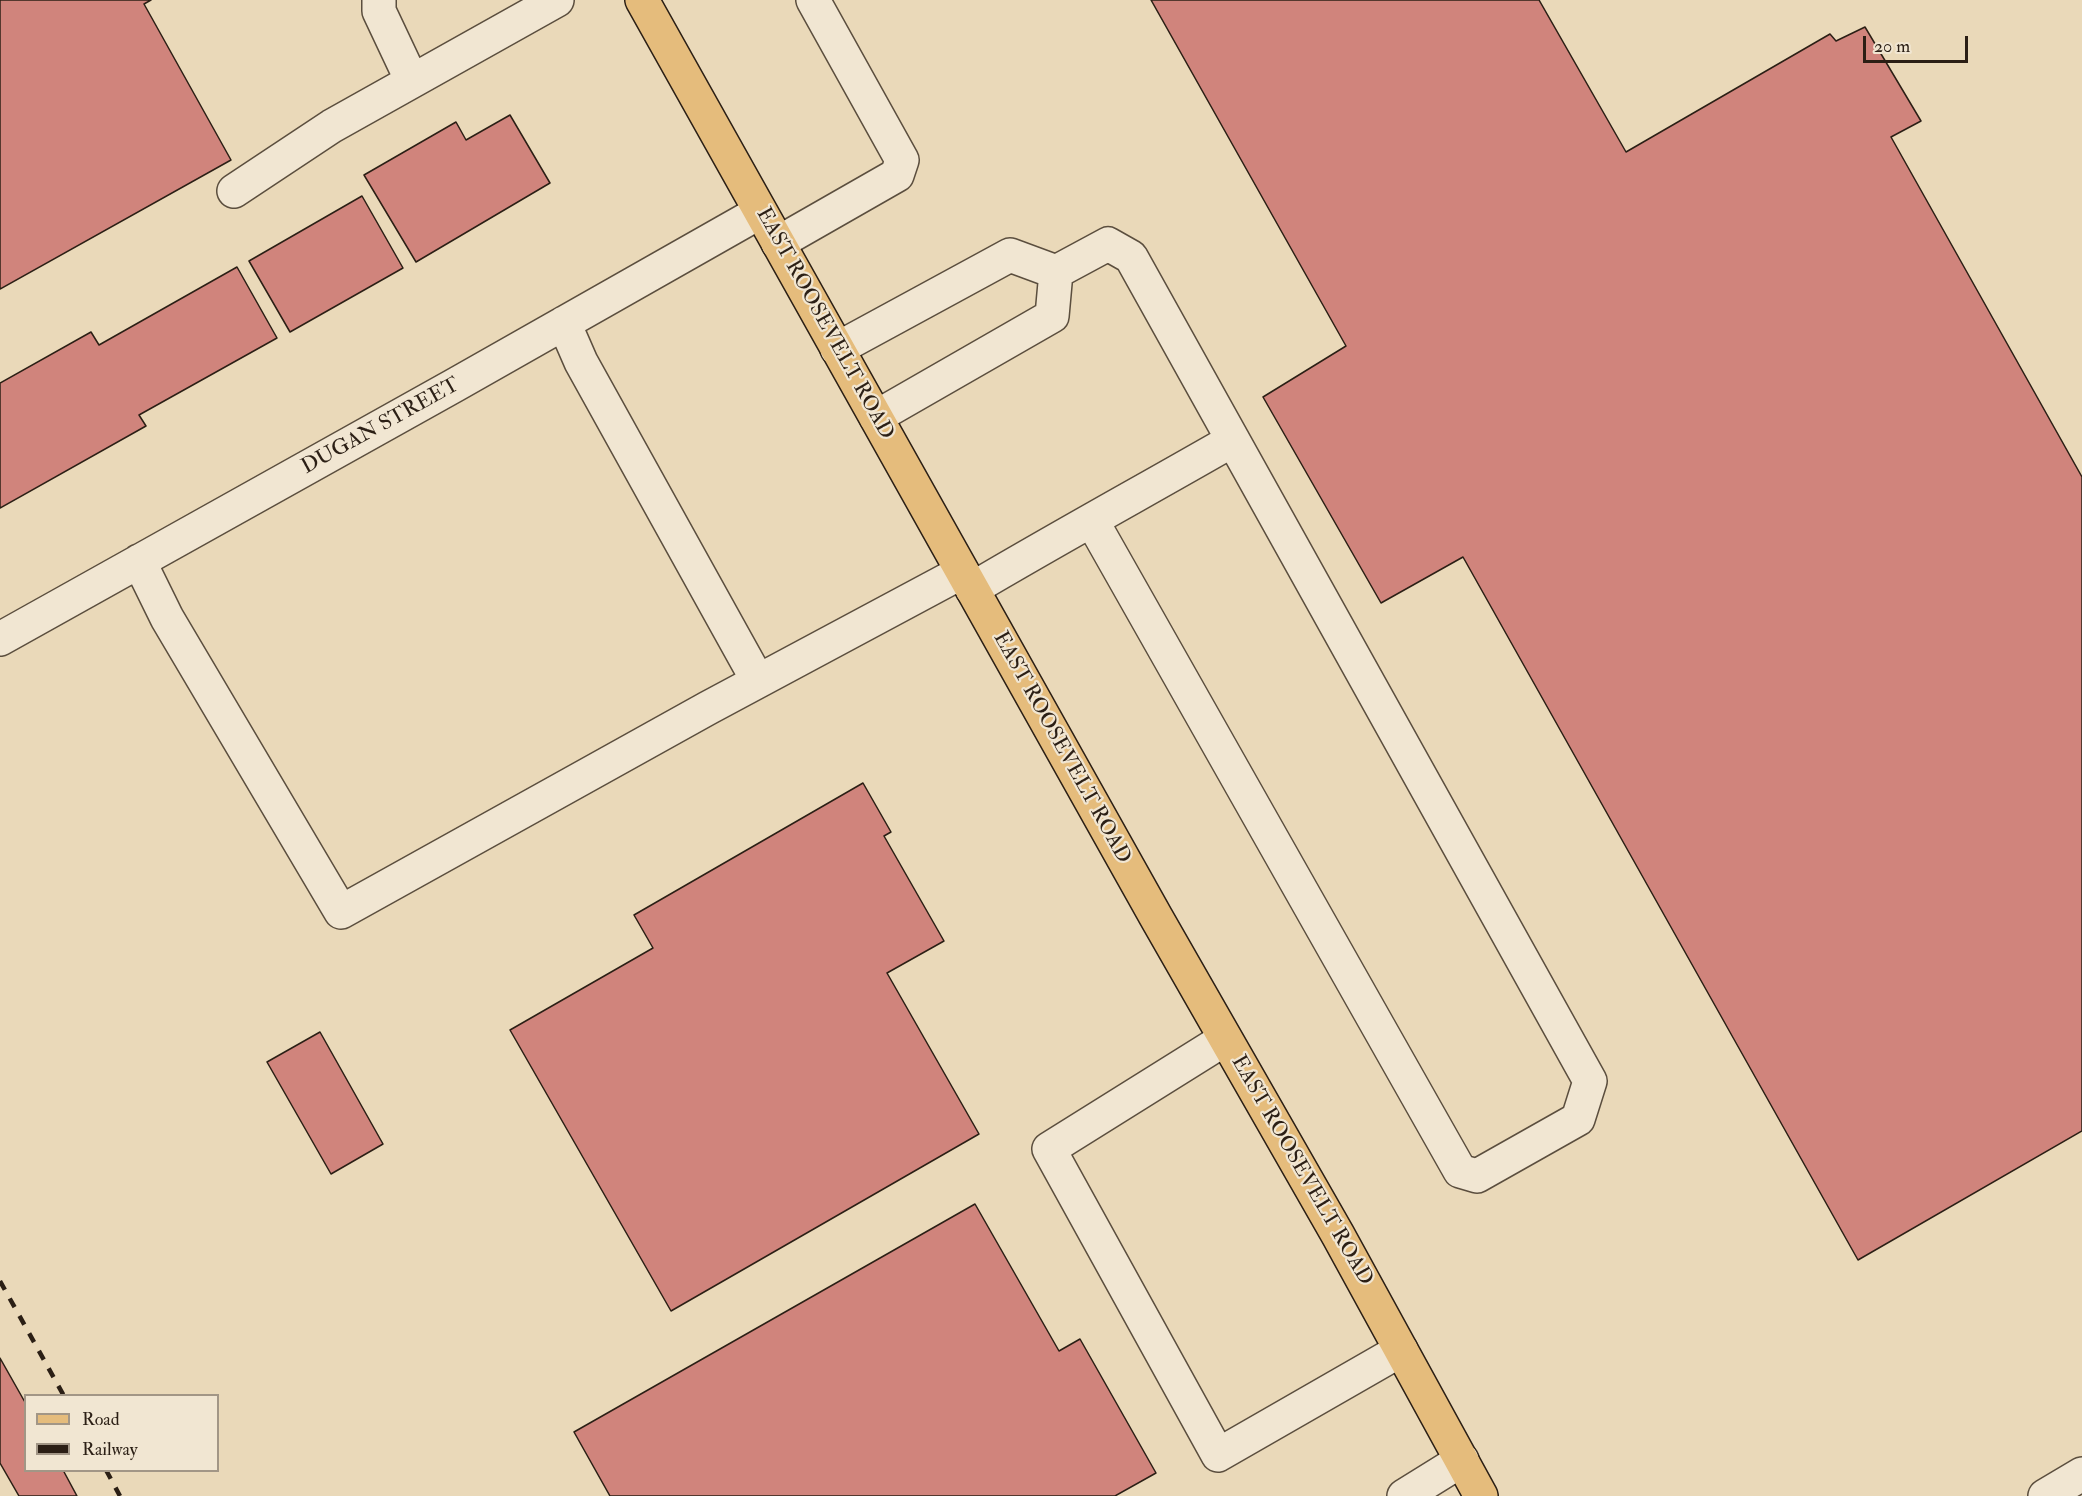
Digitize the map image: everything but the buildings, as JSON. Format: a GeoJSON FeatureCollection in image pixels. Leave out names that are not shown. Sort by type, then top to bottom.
{"type":"FeatureCollection","features":[{"type":"Feature","properties":{"kind":"main road","name":"EAST ROOSEVELT ROAD"},"geometry":{"type":"LineString","coordinates":[[642,0],[1225,1039],[1338,1235],[1481,1496]]}},
{"type":"Feature","properties":{"kind":"street"},"geometry":{"type":"LineString","coordinates":[[379,0],[379,11],[412,81]]}},
{"type":"Feature","properties":{"kind":"street"},"geometry":{"type":"LineString","coordinates":[[234,191],[332,126],[557,0]]}},
{"type":"Feature","properties":{"kind":"street"},"geometry":{"type":"LineString","coordinates":[[778,243],[897,175],[902,160],[813,0]]}},
{"type":"Feature","properties":{"kind":"street","name":"DUGAN STREET"},"geometry":{"type":"LineString","coordinates":[[0,639],[760,212]]}},
{"type":"Feature","properties":{"kind":"street"},"geometry":{"type":"LineString","coordinates":[[837,349],[1010,255],[1056,272],[1108,244],[1131,257],[1590,1081],[1578,1119],[1476,1176],[1460,1171],[1092,521]]}},
{"type":"Feature","properties":{"kind":"street"},"geometry":{"type":"LineString","coordinates":[[876,417],[1052,316],[1056,272]]}},
{"type":"Feature","properties":{"kind":"street"},"geometry":{"type":"LineString","coordinates":[[564,323],[581,362],[758,681]]}},
{"type":"Feature","properties":{"kind":"street"},"geometry":{"type":"LineString","coordinates":[[139,561],[167,618],[341,912],[758,681],[1092,521],[1233,440]]}},
{"type":"Feature","properties":{"kind":"street"},"geometry":{"type":"LineString","coordinates":[[1225,1039],[1049,1149],[1218,1455],[1401,1350]]}},
{"type":"Feature","properties":{"kind":"street"},"geometry":{"type":"LineString","coordinates":[[1404,1496],[1462,1460]]}},
{"type":"Feature","properties":{"kind":"street"},"geometry":{"type":"LineString","coordinates":[[2045,1496],[2082,1474]]}},
{"type":"Feature","properties":{"kind":"railway"},"geometry":{"type":"LineString","coordinates":[[0,1281],[63,1394]]}},
{"type":"Feature","properties":{"kind":"railway"},"geometry":{"type":"LineString","coordinates":[[107,1472],[120,1496]]}}]}
